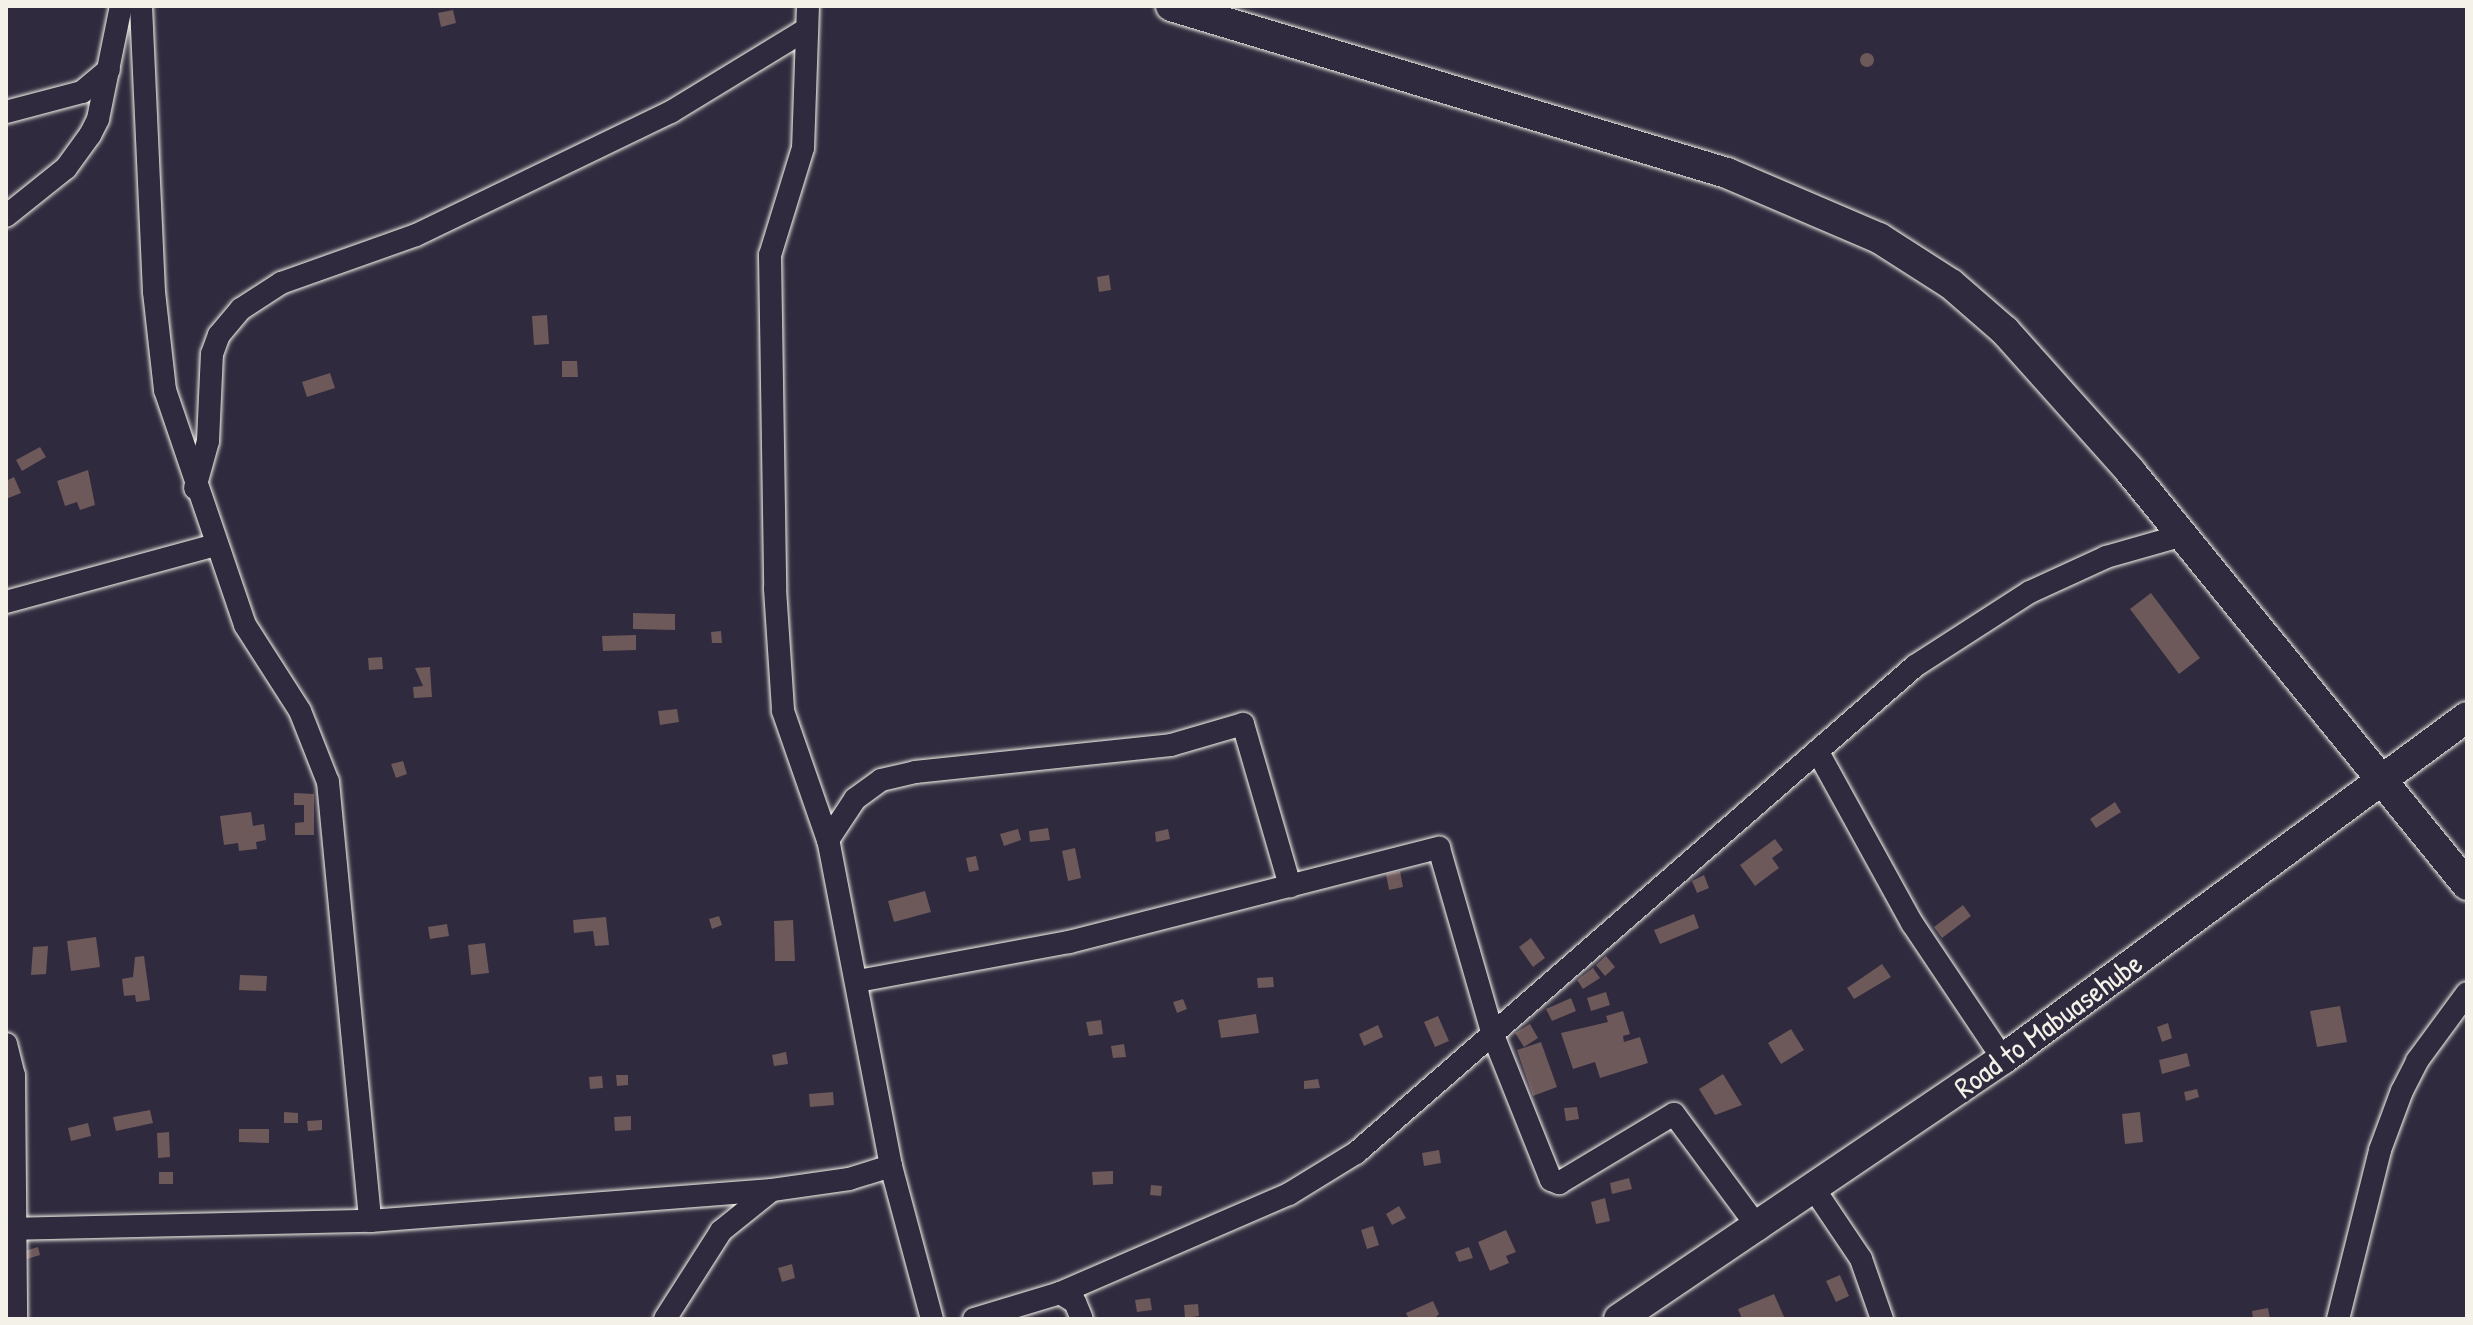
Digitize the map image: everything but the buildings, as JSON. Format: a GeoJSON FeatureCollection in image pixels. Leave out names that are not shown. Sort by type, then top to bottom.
{"type":"FeatureCollection","features":[{"type":"Feature","properties":{"kind":"street"},"geometry":{"type":"LineString","coordinates":[[6,216],[57,177],[90,135],[110,68],[121,6]]}},
{"type":"Feature","properties":{"kind":"street"},"geometry":{"type":"LineString","coordinates":[[141,6],[157,340],[165,390],[195,488],[245,625],[300,711],[328,782],[370,1221]]}},
{"type":"Feature","properties":{"kind":"street"},"geometry":{"type":"LineString","coordinates":[[808,6],[810,82],[803,148],[769,264],[775,589],[783,711],[828,840],[858,981],[891,1166],[932,1319]]}},
{"type":"Feature","properties":{"kind":"street"},"geometry":{"type":"LineString","coordinates":[[1171,6],[1727,173],[1879,238],[1951,284],[2005,331],[2183,535],[2386,780],[2467,885]]}},
{"type":"Feature","properties":{"kind":"street"},"geometry":{"type":"LineString","coordinates":[[195,488],[208,441],[212,354],[219,335],[241,309],[281,283],[416,235],[671,112],[807,29]]}},
{"type":"Feature","properties":{"kind":"street"},"geometry":{"type":"LineString","coordinates":[[6,112],[82,92],[110,68]]}},
{"type":"Feature","properties":{"kind":"street"},"geometry":{"type":"LineString","coordinates":[[974,1319],[1060,1293],[1289,1194],[1356,1153],[1759,800],[1819,754],[1915,666],[1993,614],[2106,557],[2183,535]]}},
{"type":"Feature","properties":{"kind":"street"},"geometry":{"type":"LineString","coordinates":[[6,602],[216,545]]}},
{"type":"Feature","properties":{"kind":"street","name":"Road to Mabuasehube"},"geometry":{"type":"LineString","coordinates":[[1619,1319],[1759,1229],[2003,1059],[2386,780],[2467,717]]}},
{"type":"Feature","properties":{"kind":"street"},"geometry":{"type":"LineString","coordinates":[[828,840],[855,799],[881,780],[1171,745],[1243,724],[1290,886]]}},
{"type":"Feature","properties":{"kind":"street"},"geometry":{"type":"LineString","coordinates":[[1819,754],[1912,923],[2003,1059]]}},
{"type":"Feature","properties":{"kind":"street"},"geometry":{"type":"LineString","coordinates":[[858,981],[1069,942],[1439,848],[1493,1035],[1551,1180],[1559,1183],[1674,1114],[1759,1229]]}},
{"type":"Feature","properties":{"kind":"street"},"geometry":{"type":"LineString","coordinates":[[2338,1319],[2380,1150],[2402,1091],[2417,1061],[2467,993]]}},
{"type":"Feature","properties":{"kind":"street"},"geometry":{"type":"LineString","coordinates":[[6,1044],[14,1075],[10,1229],[16,1319]]}},
{"type":"Feature","properties":{"kind":"street"},"geometry":{"type":"LineString","coordinates":[[10,1229],[370,1221],[772,1190],[849,1179],[891,1166]]}},
{"type":"Feature","properties":{"kind":"street"},"geometry":{"type":"LineString","coordinates":[[1814,1189],[1861,1259],[1882,1319]]}},
{"type":"Feature","properties":{"kind":"street"},"geometry":{"type":"LineString","coordinates":[[665,1319],[721,1231],[772,1190]]}},
{"type":"Feature","properties":{"kind":"street"},"geometry":{"type":"LineString","coordinates":[[1060,1293],[1075,1302],[1082,1319]]}}]}
